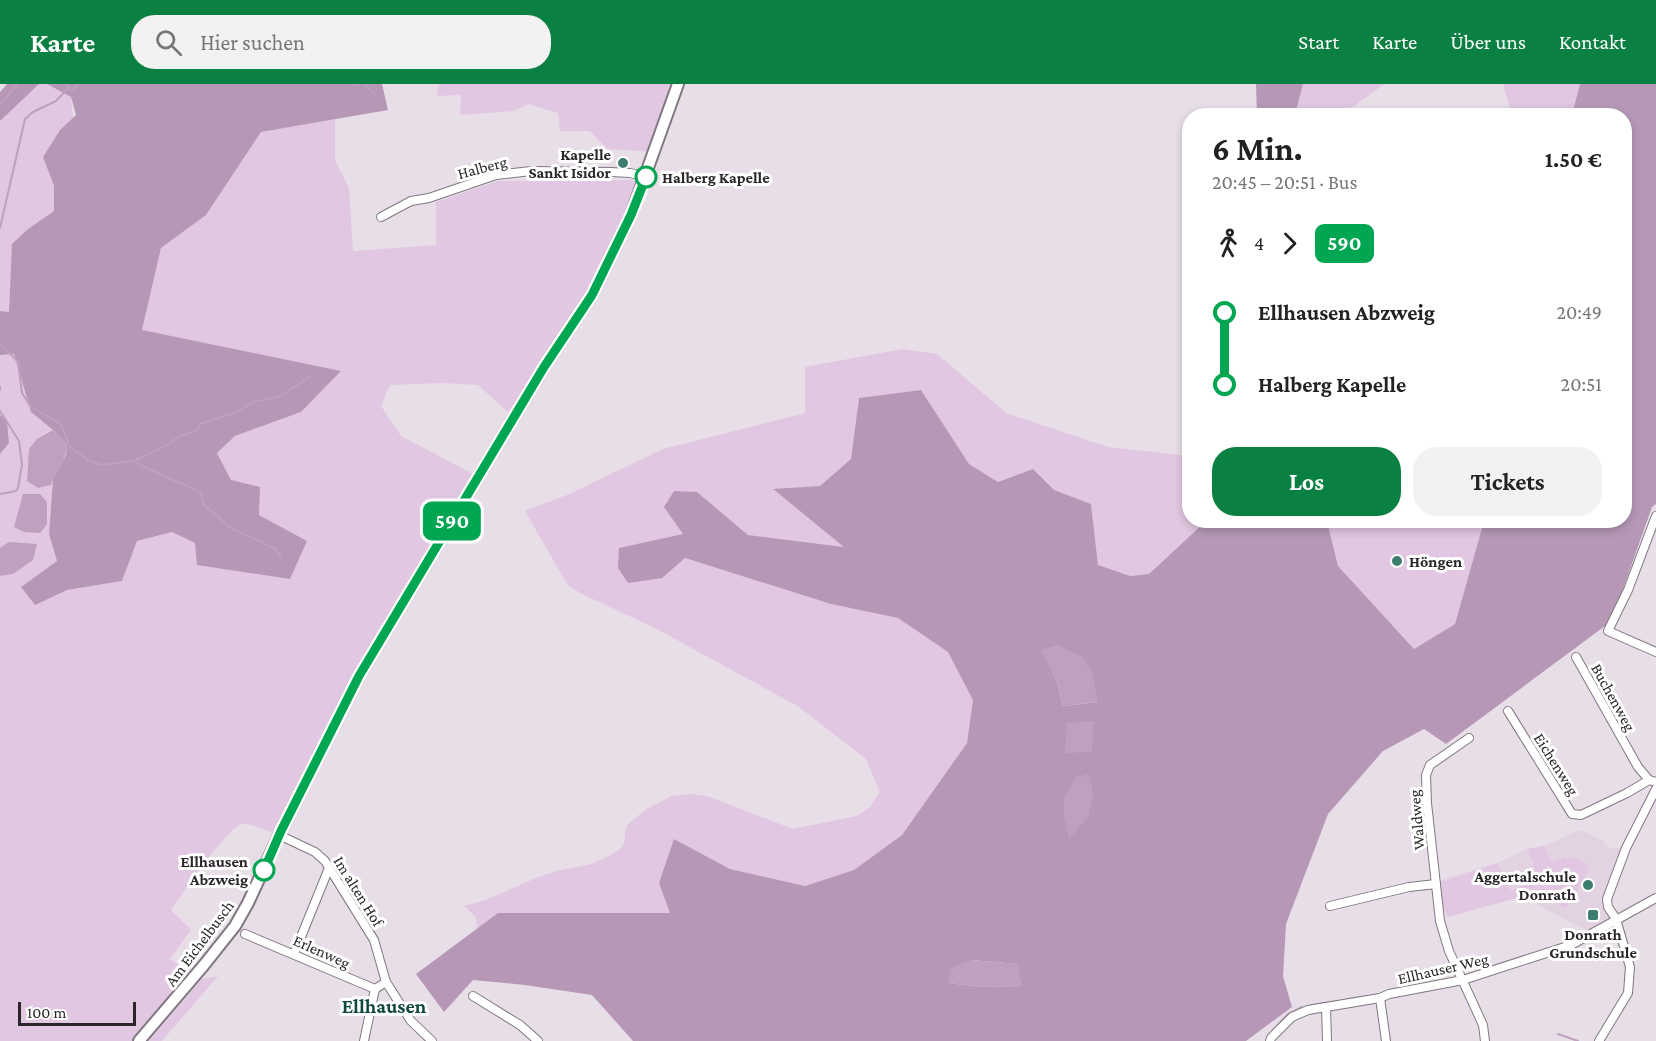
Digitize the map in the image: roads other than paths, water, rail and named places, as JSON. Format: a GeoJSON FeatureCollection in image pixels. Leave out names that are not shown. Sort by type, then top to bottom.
{"type":"FeatureCollection","features":[{"type":"Feature","properties":{"kind":"street"},"geometry":{"type":"LineString","coordinates":[[646,177],[678,84]]}},
{"type":"Feature","properties":{"kind":"street","name":"Halberg"},"geometry":{"type":"LineString","coordinates":[[381,217],[411,201],[429,198],[496,175],[531,171],[611,172],[646,177]]}},
{"type":"Feature","properties":{"kind":"street","name":"Am Eichelbusch"},"geometry":{"type":"LineString","coordinates":[[139,1041],[235,926],[359,676],[544,367],[592,295],[631,215],[646,177]]}},
{"type":"Feature","properties":{"kind":"street"},"geometry":{"type":"LineString","coordinates":[[1656,516],[1628,590],[1608,631],[1656,651]]}},
{"type":"Feature","properties":{"kind":"street","name":"Buchenweg"},"geometry":{"type":"LineString","coordinates":[[1576,657],[1638,767],[1652,781]]}},
{"type":"Feature","properties":{"kind":"street","name":"Eichenweg"},"geometry":{"type":"LineString","coordinates":[[1508,711],[1572,814],[1581,815],[1652,781]]}},
{"type":"Feature","properties":{"kind":"street","name":"Waldweg"},"geometry":{"type":"LineString","coordinates":[[1469,738],[1430,765],[1426,775],[1440,921],[1449,951],[1483,1025],[1485,1041]]}},
{"type":"Feature","properties":{"kind":"street"},"geometry":{"type":"LineString","coordinates":[[1599,1041],[1629,993],[1630,967],[1616,919],[1606,899],[1626,848],[1656,789]]}},
{"type":"Feature","properties":{"kind":"street","name":"Im alten Hof"},"geometry":{"type":"LineString","coordinates":[[279,835],[315,852],[325,861],[374,940],[386,982],[411,1021],[432,1041]]}},
{"type":"Feature","properties":{"kind":"street"},"geometry":{"type":"LineString","coordinates":[[294,954],[329,868]]}},
{"type":"Feature","properties":{"kind":"street"},"geometry":{"type":"LineString","coordinates":[[1330,906],[1409,887],[1436,884]]}},
{"type":"Feature","properties":{"kind":"street","name":"Ellhauser Weg"},"geometry":{"type":"LineString","coordinates":[[1270,1041],[1292,1017],[1308,1010],[1380,998],[1389,994],[1463,980],[1571,945],[1656,898]]}},
{"type":"Feature","properties":{"kind":"street","name":"Erlenweg"},"geometry":{"type":"LineString","coordinates":[[245,934],[375,989]]}},
{"type":"Feature","properties":{"kind":"street"},"geometry":{"type":"LineString","coordinates":[[363,1041],[375,989],[386,982]]}},
{"type":"Feature","properties":{"kind":"street"},"geometry":{"type":"LineString","coordinates":[[473,996],[520,1025],[538,1041]]}},
{"type":"Feature","properties":{"kind":"street"},"geometry":{"type":"LineString","coordinates":[[1380,998],[1386,1041]]}},
{"type":"Feature","properties":{"kind":"street"},"geometry":{"type":"LineString","coordinates":[[1326,1007],[1327,1041]]}},
{"type":"Feature","properties":{"kind":"waterway"},"geometry":{"type":"LineString","coordinates":[[0,104],[18,84]]}},
{"type":"Feature","properties":{"kind":"waterway"},"geometry":{"type":"LineString","coordinates":[[66,84],[72,90],[79,84]]}},
{"type":"Feature","properties":{"kind":"waterway"},"geometry":{"type":"LineString","coordinates":[[353,84],[359,84]]}},
{"type":"Feature","properties":{"kind":"waterway"},"geometry":{"type":"LineString","coordinates":[[365,84],[375,94]]}},
{"type":"Feature","properties":{"kind":"waterway"},"geometry":{"type":"LineString","coordinates":[[0,228],[25,119],[33,112],[56,101],[69,87]]}},
{"type":"Feature","properties":{"kind":"waterway"},"geometry":{"type":"LineString","coordinates":[[0,343],[18,362],[22,393],[31,407],[61,424],[70,447],[88,460],[101,465],[134,461],[180,436],[196,431],[200,424],[235,413],[253,402],[279,397],[310,377]]}},
{"type":"Feature","properties":{"kind":"waterway"},"geometry":{"type":"LineString","coordinates":[[0,411],[19,441],[22,465],[16,491],[0,494]]}},
{"type":"Feature","properties":{"kind":"waterway"},"geometry":{"type":"LineString","coordinates":[[134,461],[200,492],[204,505],[229,527],[276,549],[281,558]]}},
{"type":"Feature","properties":{"kind":"waterway"},"geometry":{"type":"LineString","coordinates":[[1347,999],[1376,995]]}},
{"type":"Feature","properties":{"kind":"waterway"},"geometry":{"type":"LineString","coordinates":[[1312,1005],[1337,1001]]}},
{"type":"Feature","properties":{"kind":"waterway"},"geometry":{"type":"LineString","coordinates":[[1272,1031],[1288,1014],[1302,1007]]}},
{"type":"Feature","properties":{"kind":"waterway"},"geometry":{"type":"LineString","coordinates":[[1558,1034],[1578,1041]]}},
{"type":"Feature","properties":{"kind":"place","name":"Kapelle Sankt Isidor"},"geometry":{"type":"Point","coordinates":[623,163]}},
{"type":"Feature","properties":{"kind":"place","name":"Halberg Kapelle"},"geometry":{"type":"Point","coordinates":[646,177]}},
{"type":"Feature","properties":{"kind":"place","name":"Höngen"},"geometry":{"type":"Point","coordinates":[1397,561]}},
{"type":"Feature","properties":{"kind":"place","name":"Ellhausen Abzweig"},"geometry":{"type":"Point","coordinates":[264,870]}},
{"type":"Feature","properties":{"kind":"place","name":"Aggertalschule Donrath"},"geometry":{"type":"Point","coordinates":[1588,885]}},
{"type":"Feature","properties":{"kind":"place","name":"Donrath Grundschule"},"geometry":{"type":"Point","coordinates":[1593,915]}},
{"type":"Feature","properties":{"kind":"district","name":"Ellhausen"},"geometry":{"type":"Point","coordinates":[384,1006]}}]}
